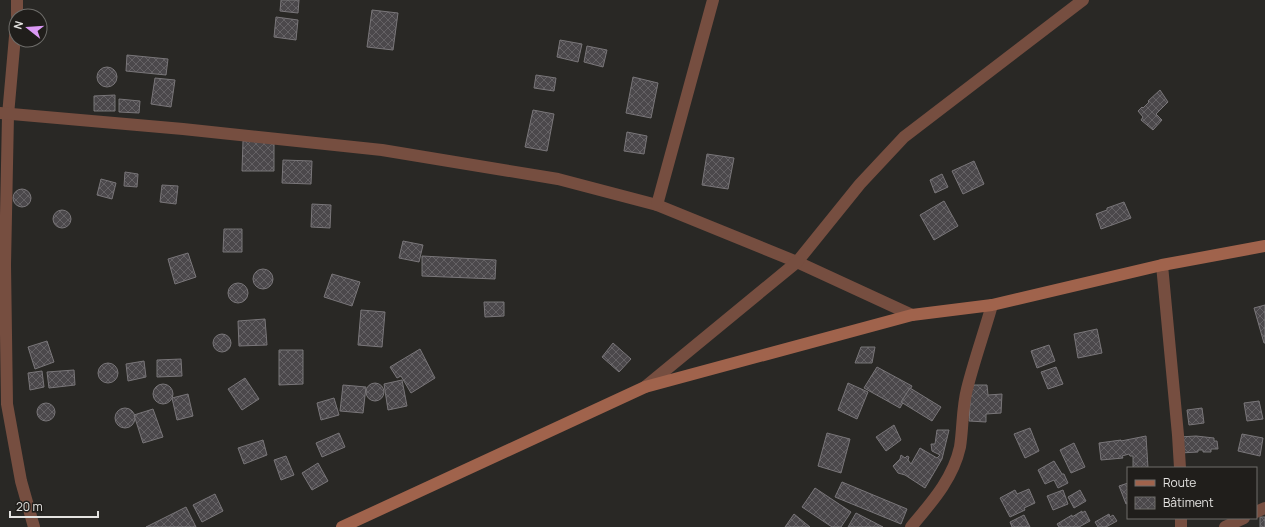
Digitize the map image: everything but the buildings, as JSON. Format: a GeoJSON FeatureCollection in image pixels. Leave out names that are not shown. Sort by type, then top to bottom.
{"type":"FeatureCollection","features":[{"type":"Feature","properties":{"kind":"street"},"geometry":{"type":"LineString","coordinates":[[657,205],[713,0]]}},
{"type":"Feature","properties":{"kind":"street"},"geometry":{"type":"LineString","coordinates":[[645,387],[797,262],[860,184],[904,137],[1083,0]]}},
{"type":"Feature","properties":{"kind":"street"},"geometry":{"type":"LineString","coordinates":[[13,48],[4,114],[7,404],[22,481],[34,527]]}},
{"type":"Feature","properties":{"kind":"street"},"geometry":{"type":"LineString","coordinates":[[4,114],[183,129],[382,150],[558,179],[657,205],[797,262],[912,315]]}},
{"type":"Feature","properties":{"kind":"street"},"geometry":{"type":"LineString","coordinates":[[342,527],[645,387],[912,315],[992,304],[1162,265],[1265,246]]}},
{"type":"Feature","properties":{"kind":"street"},"geometry":{"type":"LineString","coordinates":[[1162,265],[1180,467]]}},
{"type":"Feature","properties":{"kind":"street"},"geometry":{"type":"LineString","coordinates":[[911,527],[946,482],[955,463],[960,447],[967,389],[992,304]]}},
{"type":"Feature","properties":{"kind":"street"},"geometry":{"type":"LineString","coordinates":[[1225,527],[1242,519]]}}]}
